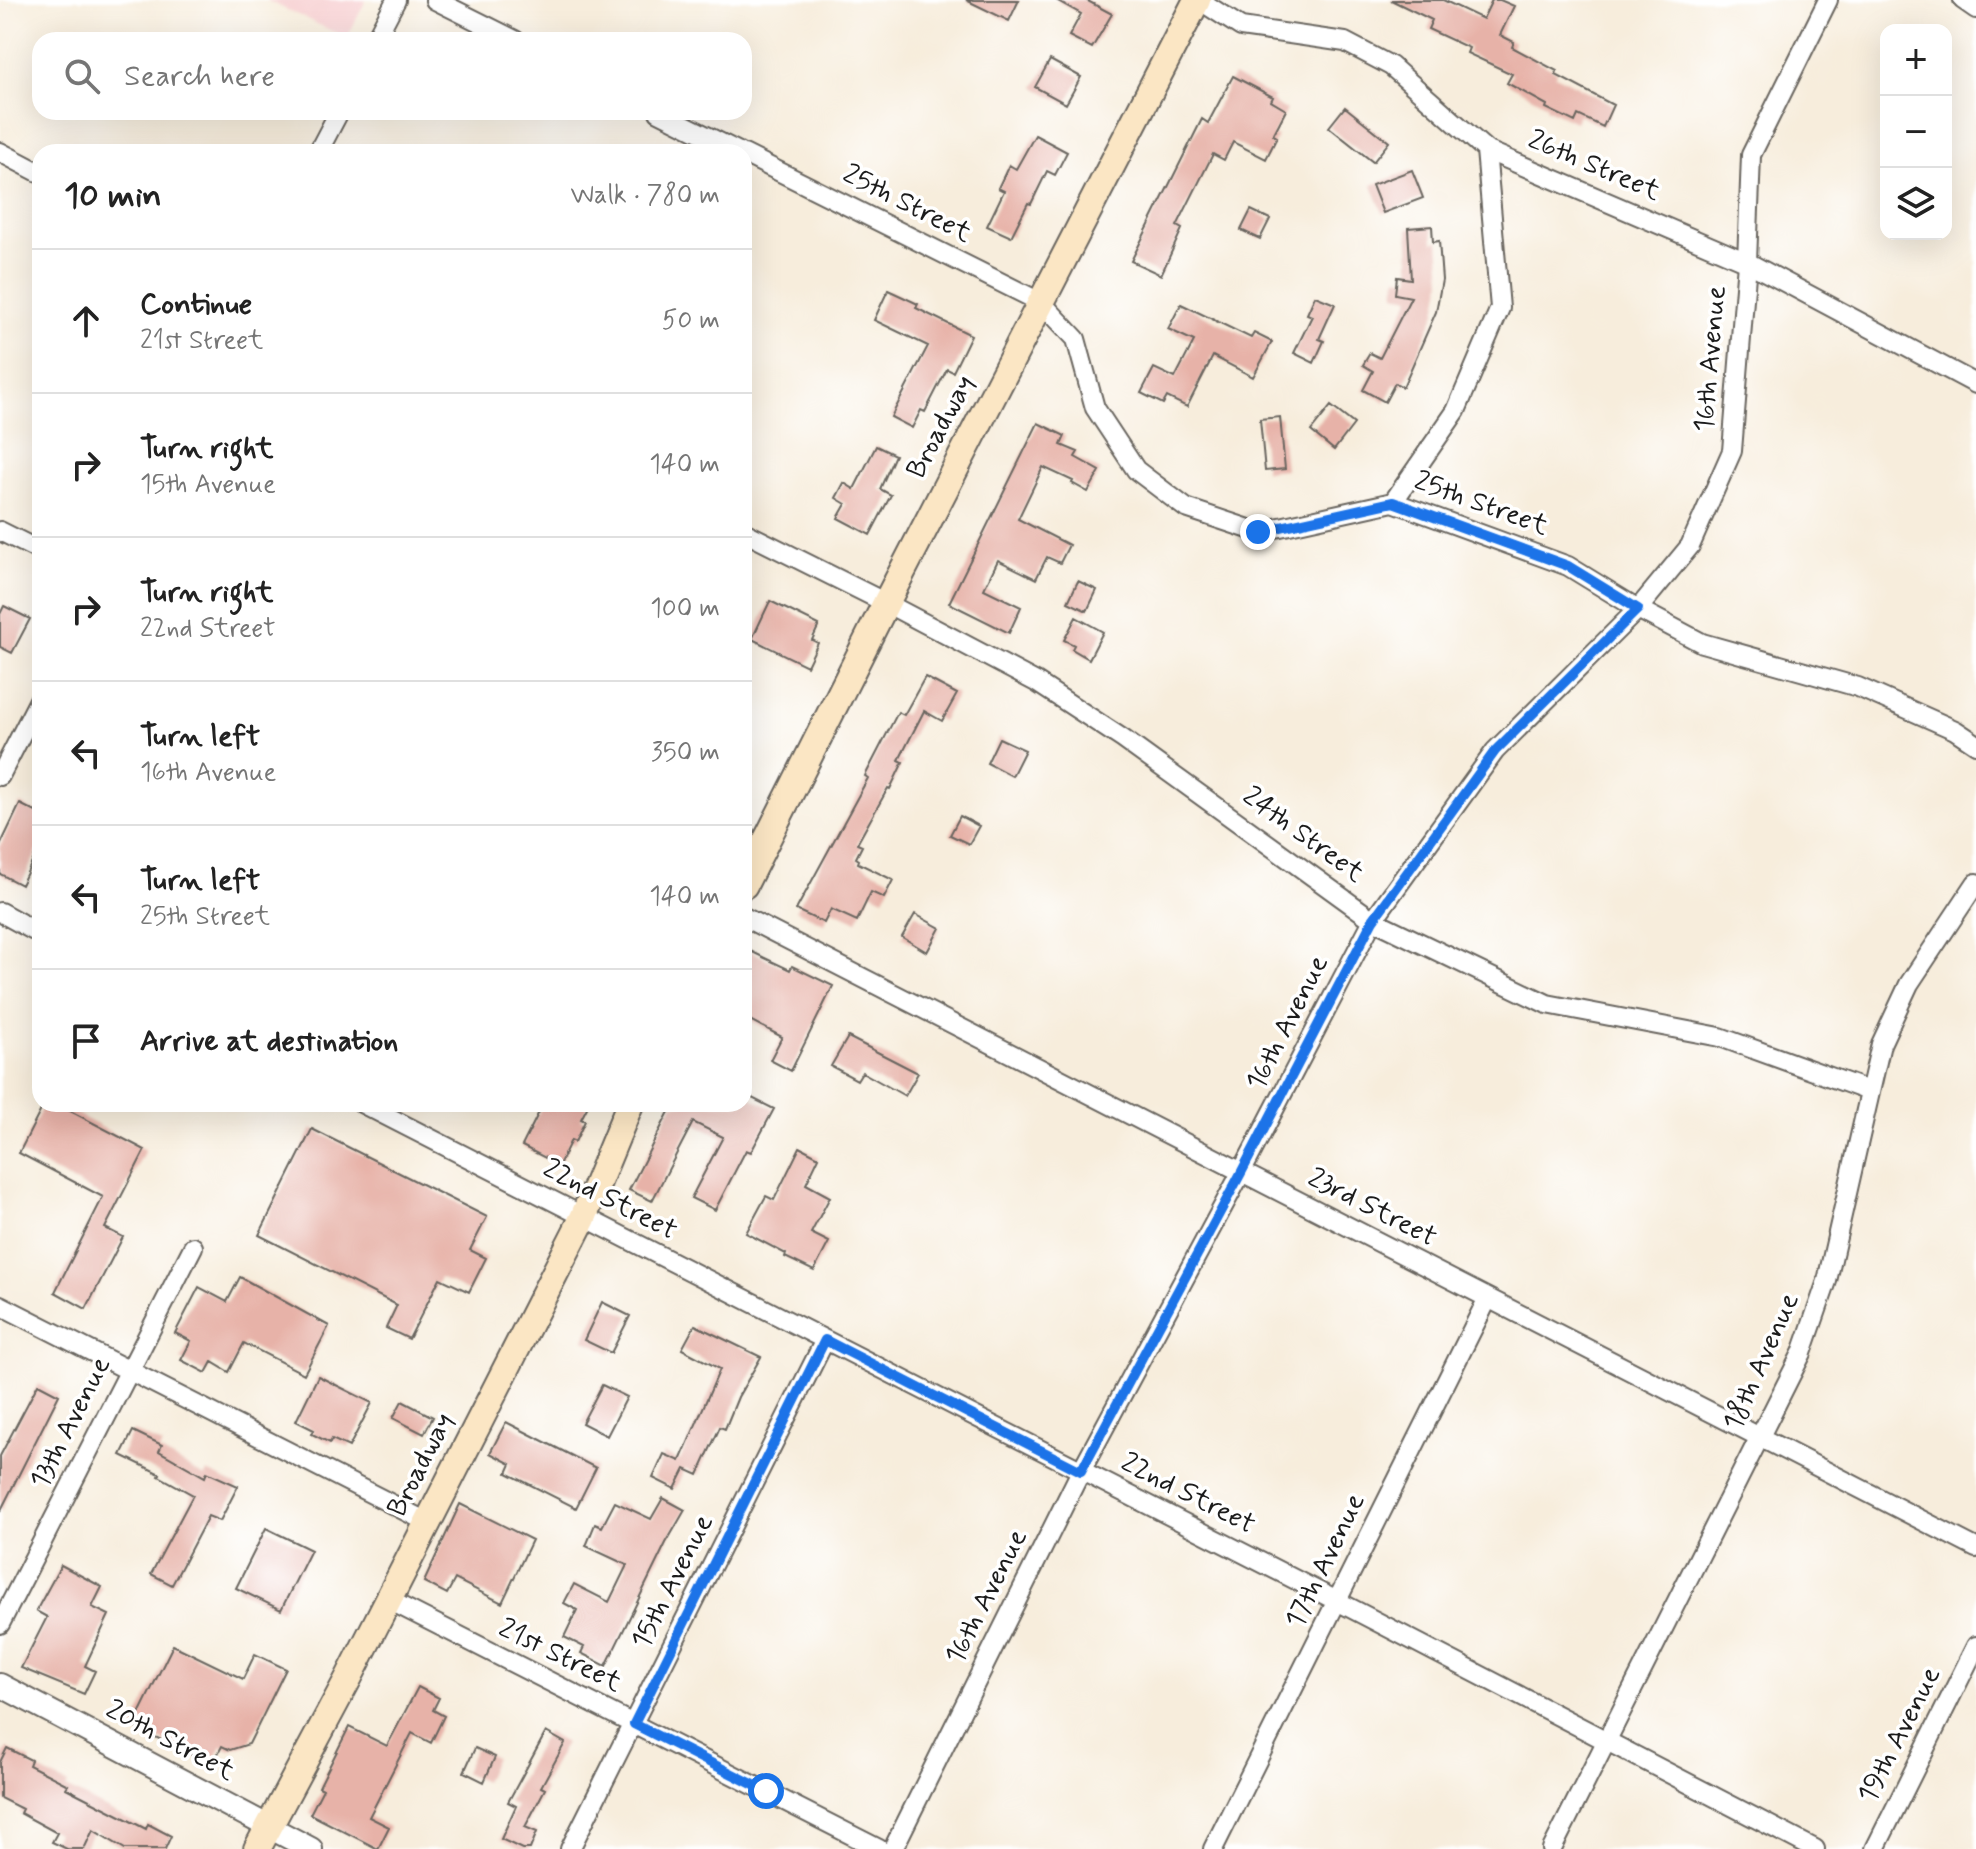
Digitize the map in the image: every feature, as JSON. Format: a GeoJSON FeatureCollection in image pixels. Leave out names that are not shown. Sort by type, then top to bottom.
{"type":"FeatureCollection","features":[{"type":"Feature","properties":{"kind":"main road","name":"Broadway"},"geometry":{"type":"LineString","coordinates":[[752,869],[1198,0]]}},
{"type":"Feature","properties":{"kind":"main road","name":"Broadway"},"geometry":{"type":"LineString","coordinates":[[263,1838],[583,1218],[627,1112]]}},
{"type":"Feature","properties":{"kind":"street"},"geometry":{"type":"LineString","coordinates":[[379,32],[396,0]]}},
{"type":"Feature","properties":{"kind":"street"},"geometry":{"type":"LineString","coordinates":[[435,0],[499,32]]}},
{"type":"Feature","properties":{"kind":"street","name":"26th Street"},"geometry":{"type":"LineString","coordinates":[[1198,0],[1241,27],[1345,42],[1391,66],[1486,150],[1747,262],[1976,384]]}},
{"type":"Feature","properties":{"kind":"street","name":"16th Avenue"},"geometry":{"type":"LineString","coordinates":[[893,1849],[1081,1471],[1373,920],[1495,751],[1638,609],[1690,546],[1732,451],[1747,262],[1751,155],[1828,0]]}},
{"type":"Feature","properties":{"kind":"street"},"geometry":{"type":"LineString","coordinates":[[1963,0],[1976,9]]}},
{"type":"Feature","properties":{"kind":"street"},"geometry":{"type":"LineString","coordinates":[[322,144],[335,120]]}},
{"type":"Feature","properties":{"kind":"street","name":"25th Street"},"geometry":{"type":"LineString","coordinates":[[675,120],[724,144]]}},
{"type":"Feature","properties":{"kind":"street"},"geometry":{"type":"LineString","coordinates":[[1393,502],[1456,411],[1500,308],[1486,150]]}},
{"type":"Feature","properties":{"kind":"street"},"geometry":{"type":"LineString","coordinates":[[0,152],[32,169]]}},
{"type":"Feature","properties":{"kind":"street","name":"25th Street"},"geometry":{"type":"LineString","coordinates":[[752,158],[1042,303],[1076,339],[1095,408],[1136,470],[1186,508],[1258,532],[1393,502],[1568,566],[1638,609],[1702,643],[1858,687],[1955,730],[1976,744]]}},
{"type":"Feature","properties":{"kind":"street"},"geometry":{"type":"LineString","coordinates":[[0,531],[32,547]]}},
{"type":"Feature","properties":{"kind":"street","name":"24th Street"},"geometry":{"type":"LineString","coordinates":[[752,536],[1036,682],[1123,739],[1373,920],[1547,1004],[1720,1037],[1869,1091]]}},
{"type":"Feature","properties":{"kind":"street"},"geometry":{"type":"LineString","coordinates":[[0,776],[32,714]]}},
{"type":"Feature","properties":{"kind":"street","name":"18th Avenue"},"geometry":{"type":"LineString","coordinates":[[1552,1849],[1802,1353],[1827,1281],[1881,1044],[1909,984],[1976,883]]}},
{"type":"Feature","properties":{"kind":"street"},"geometry":{"type":"LineString","coordinates":[[0,912],[32,930]]}},
{"type":"Feature","properties":{"kind":"street","name":"23rd Street"},"geometry":{"type":"LineString","coordinates":[[752,921],[1976,1548]]}},
{"type":"Feature","properties":{"kind":"street","name":"22nd Street"},"geometry":{"type":"LineString","coordinates":[[378,1112],[1337,1601],[1815,1849]]}},
{"type":"Feature","properties":{"kind":"street","name":"13th Avenue"},"geometry":{"type":"LineString","coordinates":[[0,1624],[193,1247]]}},
{"type":"Feature","properties":{"kind":"street","name":"17th Avenue"},"geometry":{"type":"LineString","coordinates":[[1213,1849],[1488,1298]]}},
{"type":"Feature","properties":{"kind":"street"},"geometry":{"type":"LineString","coordinates":[[0,1305],[427,1522]]}},
{"type":"Feature","properties":{"kind":"street","name":"15th Avenue"},"geometry":{"type":"LineString","coordinates":[[570,1849],[825,1340]]}},
{"type":"Feature","properties":{"kind":"street","name":"21st Street"},"geometry":{"type":"LineString","coordinates":[[387,1599],[879,1849]]}},
{"type":"Feature","properties":{"kind":"street","name":"19th Avenue"},"geometry":{"type":"LineString","coordinates":[[1875,1849],[1976,1646]]}},
{"type":"Feature","properties":{"kind":"street","name":"20th Street"},"geometry":{"type":"LineString","coordinates":[[0,1685],[263,1838],[311,1849]]}},
{"type":"Feature","properties":{"kind":"shaded area"},"geometry":{"type":"Polygon","coordinates":[[[266,0],[366,0],[350,32],[334,32],[266,0]]]}},
{"type":"Feature","properties":{"kind":"building"},"geometry":{"type":"Polygon","coordinates":[[[966,0],[1019,0],[1009,21],[966,0]]]}},
{"type":"Feature","properties":{"kind":"building"},"geometry":{"type":"Polygon","coordinates":[[[1056,0],[1086,0],[1112,14],[1092,48],[1069,36],[1081,14],[1056,0]]]}},
{"type":"Feature","properties":{"kind":"building"},"geometry":{"type":"Polygon","coordinates":[[[1391,0],[1443,0],[1483,19],[1492,0],[1514,6],[1500,35],[1514,42],[1512,47],[1557,71],[1556,75],[1613,105],[1603,127],[1578,115],[1575,122],[1546,108],[1547,105],[1507,83],[1512,74],[1467,53],[1469,48],[1428,29],[1432,20],[1391,0]]]}},
{"type":"Feature","properties":{"kind":"building"},"geometry":{"type":"Polygon","coordinates":[[[1050,60],[1081,77],[1066,104],[1035,87],[1050,60]]]}},
{"type":"Feature","properties":{"kind":"building"},"geometry":{"type":"Polygon","coordinates":[[[1233,76],[1273,97],[1271,101],[1286,110],[1273,135],[1277,137],[1266,159],[1233,142],[1224,160],[1213,154],[1177,226],[1182,229],[1161,275],[1131,261],[1202,119],[1208,123],[1233,76]]]}},
{"type":"Feature","properties":{"kind":"building"},"geometry":{"type":"Polygon","coordinates":[[[1345,107],[1389,142],[1373,162],[1329,127],[1345,107]]]}},
{"type":"Feature","properties":{"kind":"building"},"geometry":{"type":"Polygon","coordinates":[[[1035,135],[1067,152],[1055,175],[1047,171],[1011,237],[987,226],[1004,191],[998,188],[1009,165],[1016,169],[1035,135]]]}},
{"type":"Feature","properties":{"kind":"building"},"geometry":{"type":"Polygon","coordinates":[[[1412,170],[1423,198],[1383,213],[1372,185],[1412,170]]]}},
{"type":"Feature","properties":{"kind":"building"},"geometry":{"type":"Polygon","coordinates":[[[1251,210],[1270,219],[1260,239],[1241,230],[1251,210]]]}},
{"type":"Feature","properties":{"kind":"building"},"geometry":{"type":"Polygon","coordinates":[[[1432,226],[1433,242],[1439,241],[1442,280],[1436,312],[1403,387],[1395,383],[1385,402],[1363,390],[1373,371],[1363,365],[1370,353],[1380,358],[1411,297],[1395,294],[1397,277],[1411,279],[1408,228],[1432,226]]]}},
{"type":"Feature","properties":{"kind":"building"},"geometry":{"type":"Polygon","coordinates":[[[888,290],[918,304],[916,308],[971,335],[953,372],[947,369],[925,412],[921,410],[912,428],[891,417],[928,346],[874,320],[888,290]]]}},
{"type":"Feature","properties":{"kind":"building"},"geometry":{"type":"Polygon","coordinates":[[[1315,296],[1335,304],[1319,339],[1324,341],[1314,363],[1294,353],[1312,316],[1307,314],[1315,296]]]}},
{"type":"Feature","properties":{"kind":"building"},"geometry":{"type":"Polygon","coordinates":[[[1181,304],[1251,338],[1254,333],[1272,342],[1253,377],[1213,356],[1187,407],[1167,397],[1163,404],[1141,393],[1154,368],[1175,378],[1194,341],[1168,329],[1181,304]]]}},
{"type":"Feature","properties":{"kind":"building"},"geometry":{"type":"Polygon","coordinates":[[[1331,406],[1354,424],[1334,450],[1311,431],[1331,406]]]}},
{"type":"Feature","properties":{"kind":"building"},"geometry":{"type":"Polygon","coordinates":[[[1280,417],[1285,469],[1265,471],[1260,419],[1280,417]]]}},
{"type":"Feature","properties":{"kind":"building"},"geometry":{"type":"Polygon","coordinates":[[[1038,423],[1065,436],[1061,445],[1078,452],[1075,457],[1100,471],[1088,492],[1043,467],[1018,519],[1069,545],[1060,563],[1047,557],[1036,579],[998,560],[984,589],[1021,607],[1009,633],[949,603],[1038,423]]]}},
{"type":"Feature","properties":{"kind":"building"},"geometry":{"type":"Polygon","coordinates":[[[876,446],[895,455],[880,489],[891,495],[870,535],[838,518],[846,504],[836,498],[844,483],[854,489],[876,446]]]}},
{"type":"Feature","properties":{"kind":"building"},"geometry":{"type":"Polygon","coordinates":[[[1078,581],[1097,590],[1087,611],[1068,602],[1078,581]]]}},
{"type":"Feature","properties":{"kind":"building"},"geometry":{"type":"Polygon","coordinates":[[[770,601],[819,625],[812,640],[818,643],[807,666],[752,639],[770,601]]]}},
{"type":"Feature","properties":{"kind":"building"},"geometry":{"type":"Polygon","coordinates":[[[4,606],[30,619],[12,653],[0,647],[0,614],[4,606]]]}},
{"type":"Feature","properties":{"kind":"building"},"geometry":{"type":"Polygon","coordinates":[[[1076,617],[1103,632],[1089,659],[1064,640],[1076,617]]]}},
{"type":"Feature","properties":{"kind":"building"},"geometry":{"type":"Polygon","coordinates":[[[925,677],[957,694],[942,721],[924,711],[899,760],[903,762],[890,789],[857,844],[862,846],[856,858],[858,863],[893,880],[884,898],[871,892],[857,921],[831,909],[824,923],[796,910],[868,778],[865,776],[898,712],[904,715],[925,677]]]}},
{"type":"Feature","properties":{"kind":"building"},"geometry":{"type":"Polygon","coordinates":[[[999,738],[1025,750],[1012,776],[987,763],[999,738]]]}},
{"type":"Feature","properties":{"kind":"building"},"geometry":{"type":"Polygon","coordinates":[[[20,804],[32,810],[32,862],[21,885],[0,874],[0,846],[20,804]]]}},
{"type":"Feature","properties":{"kind":"building"},"geometry":{"type":"Polygon","coordinates":[[[960,816],[979,826],[969,844],[950,835],[960,816]]]}},
{"type":"Feature","properties":{"kind":"building"},"geometry":{"type":"Polygon","coordinates":[[[915,914],[940,928],[927,952],[902,937],[915,914]]]}},
{"type":"Feature","properties":{"kind":"building"},"geometry":{"type":"Polygon","coordinates":[[[752,952],[790,970],[792,966],[833,986],[791,1071],[770,1060],[782,1037],[752,1021],[752,952]]]}},
{"type":"Feature","properties":{"kind":"building"},"geometry":{"type":"Polygon","coordinates":[[[848,1037],[918,1073],[905,1096],[862,1072],[857,1080],[831,1066],[848,1037]]]}},
{"type":"Feature","properties":{"kind":"building"},"geometry":{"type":"Polygon","coordinates":[[[752,1098],[774,1109],[751,1152],[746,1150],[715,1210],[691,1198],[723,1137],[693,1122],[652,1201],[629,1190],[669,1112],[752,1112],[752,1098]]]}},
{"type":"Feature","properties":{"kind":"building"},"geometry":{"type":"Polygon","coordinates":[[[40,1112],[72,1112],[145,1150],[105,1228],[123,1237],[86,1309],[55,1292],[103,1197],[19,1153],[40,1112]]]}},
{"type":"Feature","properties":{"kind":"building"},"geometry":{"type":"Polygon","coordinates":[[[539,1112],[585,1112],[581,1119],[585,1121],[575,1142],[571,1140],[559,1165],[522,1146],[539,1112]]]}},
{"type":"Feature","properties":{"kind":"building"},"geometry":{"type":"Polygon","coordinates":[[[312,1129],[487,1217],[470,1250],[486,1258],[469,1292],[440,1278],[409,1339],[386,1328],[397,1305],[259,1235],[312,1129]]]}},
{"type":"Feature","properties":{"kind":"building"},"geometry":{"type":"Polygon","coordinates":[[[800,1147],[819,1157],[806,1184],[830,1197],[811,1233],[829,1242],[814,1271],[746,1233],[766,1196],[774,1200],[800,1147]]]}},
{"type":"Feature","properties":{"kind":"building"},"geometry":{"type":"Polygon","coordinates":[[[240,1277],[329,1326],[304,1374],[244,1343],[229,1372],[212,1362],[206,1373],[181,1360],[191,1341],[175,1333],[199,1287],[227,1302],[240,1277]]]}},
{"type":"Feature","properties":{"kind":"building"},"geometry":{"type":"Polygon","coordinates":[[[602,1302],[630,1316],[611,1353],[584,1340],[602,1302]]]}},
{"type":"Feature","properties":{"kind":"building"},"geometry":{"type":"Polygon","coordinates":[[[695,1325],[761,1357],[738,1397],[725,1429],[720,1427],[698,1475],[685,1469],[675,1489],[653,1478],[664,1454],[680,1461],[720,1369],[682,1349],[695,1325]]]}},
{"type":"Feature","properties":{"kind":"building"},"geometry":{"type":"Polygon","coordinates":[[[318,1376],[372,1403],[349,1447],[332,1439],[330,1443],[296,1421],[318,1376]]]}},
{"type":"Feature","properties":{"kind":"building"},"geometry":{"type":"Polygon","coordinates":[[[38,1384],[59,1395],[0,1512],[0,1456],[38,1384]]]}},
{"type":"Feature","properties":{"kind":"building"},"geometry":{"type":"Polygon","coordinates":[[[602,1385],[627,1397],[607,1436],[582,1423],[602,1385]]]}},
{"type":"Feature","properties":{"kind":"building"},"geometry":{"type":"Polygon","coordinates":[[[402,1401],[433,1417],[424,1434],[393,1418],[402,1401]]]}},
{"type":"Feature","properties":{"kind":"building"},"geometry":{"type":"Polygon","coordinates":[[[506,1422],[596,1468],[576,1508],[507,1473],[511,1464],[490,1453],[506,1422]]]}},
{"type":"Feature","properties":{"kind":"building"},"geometry":{"type":"Polygon","coordinates":[[[133,1431],[162,1445],[159,1451],[205,1477],[207,1472],[238,1486],[220,1521],[208,1516],[172,1585],[151,1574],[193,1495],[121,1455],[133,1431]]]}},
{"type":"Feature","properties":{"kind":"building"},"geometry":{"type":"Polygon","coordinates":[[[663,1498],[685,1510],[606,1666],[581,1653],[584,1647],[564,1637],[577,1610],[564,1603],[574,1584],[609,1602],[627,1565],[586,1546],[595,1524],[602,1527],[615,1502],[651,1519],[663,1498]]]}},
{"type":"Feature","properties":{"kind":"building"},"geometry":{"type":"Polygon","coordinates":[[[460,1504],[532,1540],[502,1603],[455,1579],[447,1594],[424,1582],[460,1504]]]}},
{"type":"Feature","properties":{"kind":"building"},"geometry":{"type":"Polygon","coordinates":[[[266,1528],[311,1550],[281,1610],[236,1588],[266,1528]]]}},
{"type":"Feature","properties":{"kind":"building"},"geometry":{"type":"Polygon","coordinates":[[[61,1565],[102,1587],[92,1607],[109,1615],[85,1666],[95,1671],[84,1694],[21,1668],[47,1617],[36,1611],[61,1565]]]}},
{"type":"Feature","properties":{"kind":"building"},"geometry":{"type":"Polygon","coordinates":[[[173,1645],[243,1679],[255,1654],[286,1669],[249,1744],[230,1750],[222,1746],[212,1765],[133,1726],[173,1645]]]}},
{"type":"Feature","properties":{"kind":"building"},"geometry":{"type":"Polygon","coordinates":[[[418,1687],[439,1698],[433,1710],[444,1716],[431,1743],[412,1733],[369,1817],[389,1827],[378,1849],[310,1814],[323,1789],[319,1787],[349,1727],[387,1746],[418,1687]]]}},
{"type":"Feature","properties":{"kind":"building"},"geometry":{"type":"Polygon","coordinates":[[[546,1732],[565,1743],[541,1787],[545,1789],[525,1827],[537,1832],[530,1849],[522,1849],[501,1839],[516,1806],[508,1802],[546,1732]]]}},
{"type":"Feature","properties":{"kind":"building"},"geometry":{"type":"Polygon","coordinates":[[[7,1748],[31,1760],[29,1765],[68,1785],[66,1788],[146,1829],[148,1824],[171,1836],[165,1849],[125,1849],[93,1830],[84,1849],[67,1849],[52,1842],[57,1833],[0,1798],[0,1762],[7,1748]]]}},
{"type":"Feature","properties":{"kind":"building"},"geometry":{"type":"Polygon","coordinates":[[[475,1748],[495,1757],[484,1782],[464,1772],[475,1748]]]}},
{"type":"Feature","properties":{"kind":"route"},"geometry":{"type":"LineString","coordinates":[[766,1791],[634,1724],[825,1340],[1081,1471],[1373,920],[1495,751],[1638,609],[1568,566],[1393,502],[1258,532]]}}]}
